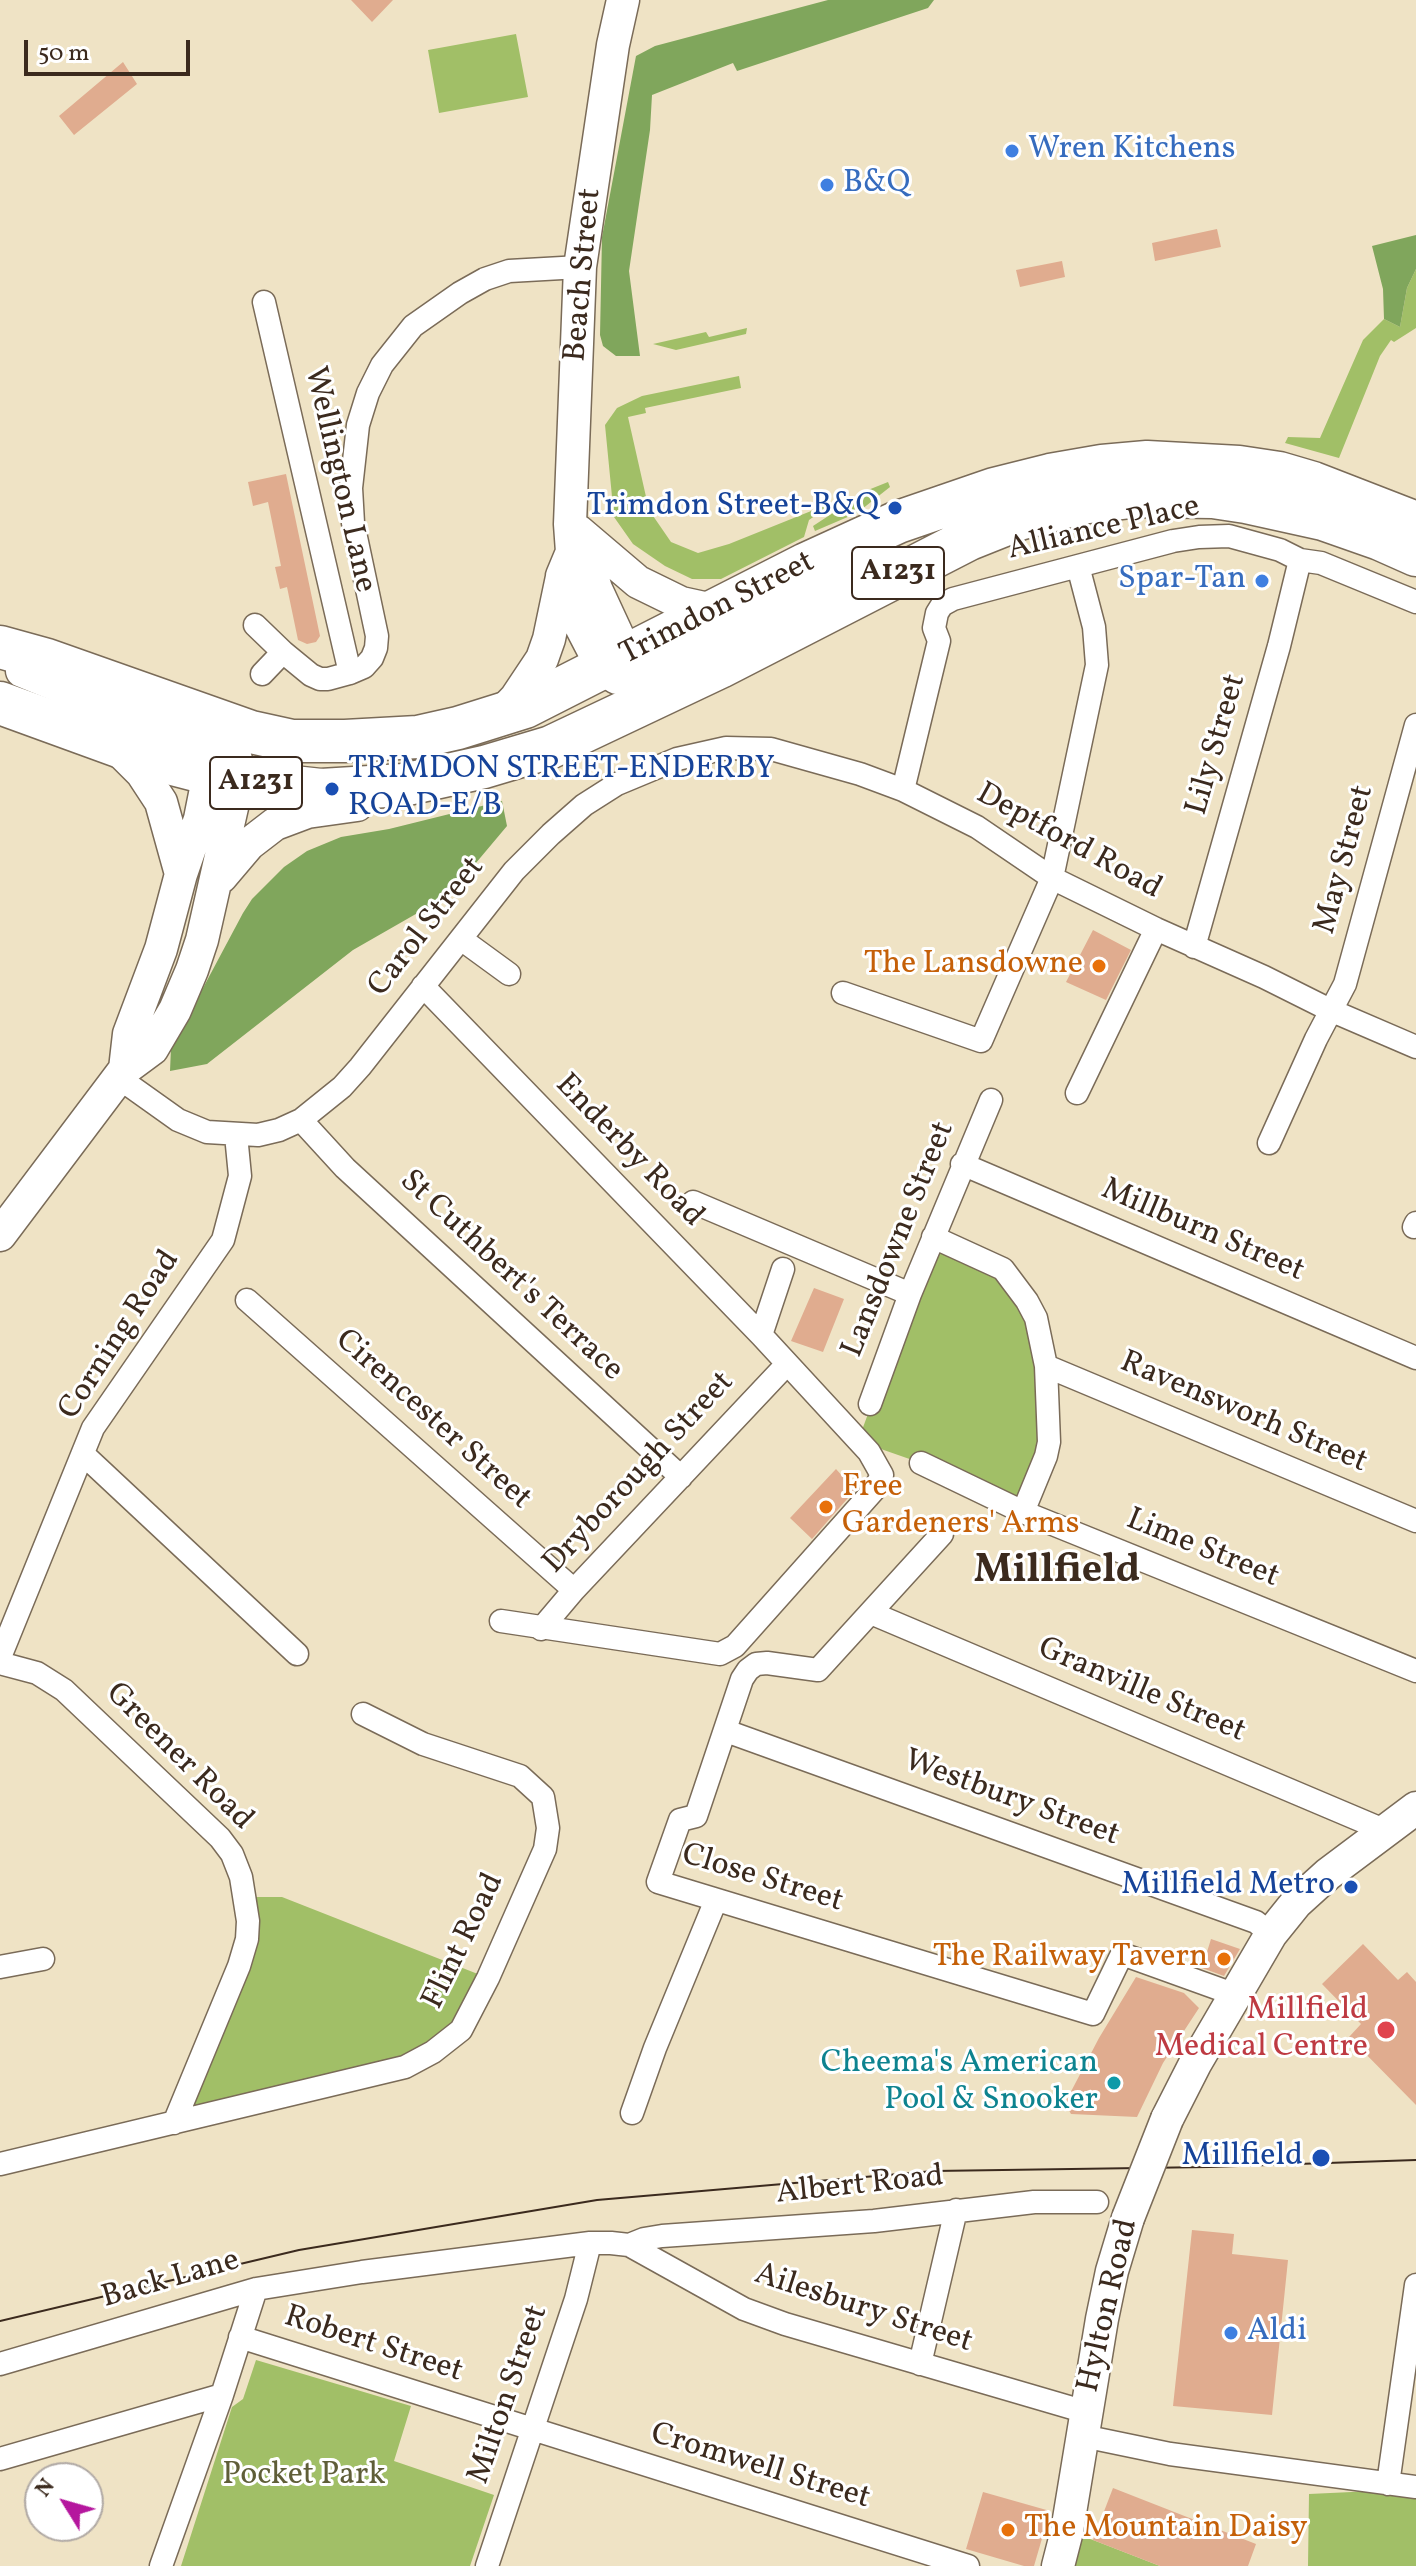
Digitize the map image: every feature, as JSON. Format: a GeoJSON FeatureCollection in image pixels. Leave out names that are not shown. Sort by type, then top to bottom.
{"type":"FeatureCollection","features":[{"type":"Feature","properties":{"kind":"highway","name":"Trimdon Street"},"geometry":{"type":"LineString","coordinates":[[230,758],[292,741],[403,738],[458,728],[499,716],[620,668],[713,610],[898,522],[994,489],[1050,475],[1147,462],[1190,463],[1279,473],[1416,523]]}},
{"type":"Feature","properties":{"kind":"highway","name":"Trimdon Street"},"geometry":{"type":"LineString","coordinates":[[403,785],[538,751],[720,667],[930,556],[1019,519],[1081,503],[1139,496],[1213,497],[1323,519],[1416,555]]}},
{"type":"Feature","properties":{"kind":"highway","name":"A1231"},"geometry":{"type":"LineString","coordinates":[[0,647],[47,660],[230,758],[321,790],[403,785]]}},
{"type":"Feature","properties":{"kind":"highway","name":"A1231"},"geometry":{"type":"LineString","coordinates":[[0,703],[114,746],[230,758]]}},
{"type":"Feature","properties":{"kind":"street","name":"Beach Street"},"geometry":{"type":"LineString","coordinates":[[620,668],[576,617],[568,551],[580,267],[613,45],[623,0]]}},
{"type":"Feature","properties":{"kind":"street"},"geometry":{"type":"LineString","coordinates":[[255,625],[283,652],[320,679],[364,667],[372,658],[377,636],[353,523],[351,488],[358,425],[368,393],[382,365],[413,326],[485,279],[509,271],[580,267]]}},
{"type":"Feature","properties":{"kind":"street","name":"Wellington Lane"},"geometry":{"type":"LineString","coordinates":[[264,302],[350,673]]}},
{"type":"Feature","properties":{"kind":"street","name":"Alliance Place"},"geometry":{"type":"LineString","coordinates":[[903,790],[939,641],[934,628],[937,613],[942,605],[953,599],[1173,541],[1229,536],[1280,550],[1300,560],[1321,563],[1416,602]]}},
{"type":"Feature","properties":{"kind":"street"},"geometry":{"type":"LineString","coordinates":[[499,716],[516,698],[542,659],[568,551],[681,603],[713,610]]}},
{"type":"Feature","properties":{"kind":"street"},"geometry":{"type":"LineString","coordinates":[[604,723],[619,703],[620,668],[642,679],[657,674],[890,558],[930,556]]}},
{"type":"Feature","properties":{"kind":"street","name":"Lily Street"},"geometry":{"type":"LineString","coordinates":[[1194,947],[1279,646],[1300,560]]}},
{"type":"Feature","properties":{"kind":"street"},"geometry":{"type":"LineString","coordinates":[[843,993],[981,1041],[1052,878],[1097,665],[1094,627],[1078,566]]}},
{"type":"Feature","properties":{"kind":"street"},"geometry":{"type":"LineString","coordinates":[[262,674],[283,652]]}},
{"type":"Feature","properties":{"kind":"street"},"geometry":{"type":"LineString","coordinates":[[0,661],[230,758]]}},
{"type":"Feature","properties":{"kind":"street","name":"May Street"},"geometry":{"type":"LineString","coordinates":[[1269,1143],[1345,984],[1416,725]]}},
{"type":"Feature","properties":{"kind":"street"},"geometry":{"type":"LineString","coordinates":[[114,746],[142,773],[161,802],[181,874]]}},
{"type":"Feature","properties":{"kind":"street","name":"Deptford Road"},"geometry":{"type":"LineString","coordinates":[[677,759],[726,748],[771,749],[860,774],[903,790],[977,827],[1052,878],[1194,947],[1416,1047]]}},
{"type":"Feature","properties":{"kind":"street"},"geometry":{"type":"LineString","coordinates":[[122,1073],[129,1034],[161,949],[181,874],[200,819],[230,758]]}},
{"type":"Feature","properties":{"kind":"street"},"geometry":{"type":"LineString","coordinates":[[0,1235],[122,1073],[152,1049],[175,1010],[197,955],[217,883],[230,758]]}},
{"type":"Feature","properties":{"kind":"street","name":"Carol Street"},"geometry":{"type":"LineString","coordinates":[[122,1073],[178,1120],[207,1132],[258,1135],[301,1120],[342,1087],[514,871],[551,834],[584,805],[617,784],[677,759]]}},
{"type":"Feature","properties":{"kind":"street"},"geometry":{"type":"LineString","coordinates":[[217,883],[249,844],[275,824],[307,812],[372,803],[403,785]]}},
{"type":"Feature","properties":{"kind":"street"},"geometry":{"type":"LineString","coordinates":[[1077,1093],[1156,929]]}},
{"type":"Feature","properties":{"kind":"street"},"geometry":{"type":"LineString","coordinates":[[461,939],[509,974]]}},
{"type":"Feature","properties":{"kind":"street","name":"Enderby Road"},"geometry":{"type":"LineString","coordinates":[[423,986],[761,1335],[869,1452],[882,1475],[874,1490],[735,1646],[720,1654],[541,1629]]}},
{"type":"Feature","properties":{"kind":"street","name":"Lansdowne Street"},"geometry":{"type":"LineString","coordinates":[[870,1404],[910,1294],[991,1100]]}},
{"type":"Feature","properties":{"kind":"street","name":"St Cuthbert's Terrace"},"geometry":{"type":"LineString","coordinates":[[301,1120],[345,1168],[681,1477]]}},
{"type":"Feature","properties":{"kind":"street","name":"Corning Road"},"geometry":{"type":"LineString","coordinates":[[0,1660],[93,1428],[223,1240],[240,1176],[236,1135]]}},
{"type":"Feature","properties":{"kind":"street","name":"Millburn Street"},"geometry":{"type":"LineString","coordinates":[[962,1164],[1416,1358]]}},
{"type":"Feature","properties":{"kind":"street"},"geometry":{"type":"LineString","coordinates":[[693,1202],[910,1294]]}},
{"type":"Feature","properties":{"kind":"street"},"geometry":{"type":"LineString","coordinates":[[933,1237],[1003,1269],[1036,1318],[1046,1366],[1049,1442],[1023,1512]]}},
{"type":"Feature","properties":{"kind":"street"},"geometry":{"type":"LineString","coordinates":[[761,1335],[783,1269]]}},
{"type":"Feature","properties":{"kind":"street","name":"Cirencester Street"},"geometry":{"type":"LineString","coordinates":[[247,1300],[574,1590]]}},
{"type":"Feature","properties":{"kind":"street","name":"Dryborough Street"},"geometry":{"type":"LineString","coordinates":[[541,1629],[787,1364]]}},
{"type":"Feature","properties":{"kind":"street","name":"Ravensworh Street"},"geometry":{"type":"LineString","coordinates":[[1046,1366],[1416,1521]]}},
{"type":"Feature","properties":{"kind":"street"},"geometry":{"type":"LineString","coordinates":[[83,1454],[297,1654]]}},
{"type":"Feature","properties":{"kind":"street","name":"Lime Street"},"geometry":{"type":"LineString","coordinates":[[921,1463],[1023,1512],[1416,1671]]}},
{"type":"Feature","properties":{"kind":"street","name":"Close Street"},"geometry":{"type":"LineString","coordinates":[[942,1534],[818,1670],[767,1663],[756,1664],[748,1670],[742,1679],[696,1816],[680,1820],[658,1882],[1093,2014],[1122,1954],[1236,1995]]}},
{"type":"Feature","properties":{"kind":"street","name":"Granville Street"},"geometry":{"type":"LineString","coordinates":[[871,1613],[1386,1831]]}},
{"type":"Feature","properties":{"kind":"street"},"geometry":{"type":"LineString","coordinates":[[501,1621],[541,1629]]}},
{"type":"Feature","properties":{"kind":"street","name":"Greener Road"},"geometry":{"type":"LineString","coordinates":[[0,1660],[37,1673],[64,1690],[220,1838],[232,1854],[241,1877],[248,1921],[247,1939],[239,1966],[174,2123]]}},
{"type":"Feature","properties":{"kind":"street","name":"Flint Road"},"geometry":{"type":"LineString","coordinates":[[0,2164],[405,2067],[433,2052],[461,2030],[488,1978],[545,1849],[548,1828],[543,1797],[520,1776],[423,1744],[363,1714]]}},
{"type":"Feature","properties":{"kind":"street","name":"Westbury Street"},"geometry":{"type":"LineString","coordinates":[[726,1731],[1256,1922],[1271,1934]]}},
{"type":"Feature","properties":{"kind":"street","name":"Hylton Road"},"geometry":{"type":"LineString","coordinates":[[1058,2566],[1067,2531],[1110,2283],[1128,2218],[1167,2119],[1195,2064],[1271,1934],[1296,1903],[1328,1874],[1414,1813]]}},
{"type":"Feature","properties":{"kind":"street"},"geometry":{"type":"LineString","coordinates":[[632,2113],[655,2048],[716,1900]]}},
{"type":"Feature","properties":{"kind":"street"},"geometry":{"type":"LineString","coordinates":[[0,1967],[43,1959]]}},
{"type":"Feature","properties":{"kind":"street","name":"Albert Road"},"geometry":{"type":"LineString","coordinates":[[629,2245],[662,2236],[874,2221],[1034,2202],[1097,2202]]}},
{"type":"Feature","properties":{"kind":"street"},"geometry":{"type":"LineString","coordinates":[[920,2364],[956,2210]]}},
{"type":"Feature","properties":{"kind":"street","name":"Back Lane"},"geometry":{"type":"LineString","coordinates":[[0,2364],[256,2289],[590,2243],[629,2245]]}},
{"type":"Feature","properties":{"kind":"street","name":"Milton Street"},"geometry":{"type":"LineString","coordinates":[[487,2566],[576,2299],[590,2243]]}},
{"type":"Feature","properties":{"kind":"street","name":"Ailesbury Street"},"geometry":{"type":"LineString","coordinates":[[629,2245],[744,2309],[920,2364],[1170,2454],[1416,2487]]}},
{"type":"Feature","properties":{"kind":"street"},"geometry":{"type":"LineString","coordinates":[[1388,2484],[1416,2285]]}},
{"type":"Feature","properties":{"kind":"street"},"geometry":{"type":"LineString","coordinates":[[161,2566],[256,2289]]}},
{"type":"Feature","properties":{"kind":"street","name":"Robert Street"},"geometry":{"type":"LineString","coordinates":[[240,2337],[532,2430]]}},
{"type":"Feature","properties":{"kind":"street"},"geometry":{"type":"LineString","coordinates":[[0,2459],[222,2395]]}},
{"type":"Feature","properties":{"kind":"street","name":"Cromwell Street"},"geometry":{"type":"LineString","coordinates":[[532,2430],[965,2566]]}},
{"type":"Feature","properties":{"kind":"green space"},"geometry":{"type":"Polygon","coordinates":[[[828,0],[934,0],[928,8],[737,71],[733,63],[652,95],[650,130],[629,271],[640,356],[616,356],[603,346],[600,335],[602,237],[636,56],[655,46],[828,0]]]}},
{"type":"Feature","properties":{"kind":"green space"},"geometry":{"type":"Polygon","coordinates":[[[516,34],[528,97],[439,113],[428,50],[516,34]]]}},
{"type":"Feature","properties":{"kind":"green space"},"geometry":{"type":"Polygon","coordinates":[[[1416,235],[1416,269],[1407,288],[1400,327],[1384,319],[1383,289],[1372,246],[1416,235]]]}},
{"type":"Feature","properties":{"kind":"green space"},"geometry":{"type":"Polygon","coordinates":[[[1416,269],[1416,328],[1394,342],[1391,340],[1380,356],[1339,458],[1285,443],[1288,437],[1320,438],[1363,340],[1384,319],[1400,327],[1407,288],[1416,269]]]}},
{"type":"Feature","properties":{"kind":"green space"},"geometry":{"type":"Polygon","coordinates":[[[747,328],[746,334],[676,350],[653,344],[706,332],[709,337],[747,328]]]}},
{"type":"Feature","properties":{"kind":"green space"},"geometry":{"type":"Polygon","coordinates":[[[739,376],[741,388],[645,408],[646,413],[628,417],[649,510],[671,542],[698,553],[729,544],[836,501],[809,520],[804,537],[721,579],[692,579],[665,566],[633,544],[614,517],[605,425],[617,408],[642,396],[739,376]]]}},
{"type":"Feature","properties":{"kind":"green space"},"geometry":{"type":"Polygon","coordinates":[[[888,482],[890,487],[857,513],[815,531],[813,526],[868,490],[888,482]]]}},
{"type":"Feature","properties":{"kind":"green space"},"geometry":{"type":"Polygon","coordinates":[[[502,801],[507,826],[449,895],[353,950],[207,1064],[170,1071],[171,1048],[243,913],[252,899],[284,867],[307,851],[341,837],[389,829],[502,801]]]}},
{"type":"Feature","properties":{"kind":"green space"},"geometry":{"type":"Polygon","coordinates":[[[933,1237],[1017,1287],[1049,1416],[1023,1512],[921,1463],[858,1441],[933,1237]]]}},
{"type":"Feature","properties":{"kind":"green space"},"geometry":{"type":"Polygon","coordinates":[[[245,1897],[282,1897],[488,1978],[433,2052],[174,2123],[239,1966],[245,1897]]]}},
{"type":"Feature","properties":{"kind":"green space","name":"Pocket Park"},"geometry":{"type":"Polygon","coordinates":[[[256,2360],[411,2406],[394,2461],[494,2495],[470,2566],[181,2566],[232,2407],[243,2399],[256,2360]]]}},
{"type":"Feature","properties":{"kind":"green space"},"geometry":{"type":"Polygon","coordinates":[[[1416,2489],[1416,2566],[1308,2566],[1309,2494],[1416,2489]]]}},
{"type":"Feature","properties":{"kind":"green space"},"geometry":{"type":"Polygon","coordinates":[[[1067,2531],[1093,2540],[1160,2566],[1058,2566],[1067,2531]]]}},
{"type":"Feature","properties":{"kind":"building"},"geometry":{"type":"Polygon","coordinates":[[[351,0],[393,0],[372,22],[351,0]]]}},
{"type":"Feature","properties":{"kind":"building"},"geometry":{"type":"Polygon","coordinates":[[[123,62],[137,84],[74,135],[59,116],[123,62]]]}},
{"type":"Feature","properties":{"kind":"building"},"geometry":{"type":"Polygon","coordinates":[[[1217,229],[1221,247],[1155,261],[1152,243],[1217,229]]]}},
{"type":"Feature","properties":{"kind":"building"},"geometry":{"type":"Polygon","coordinates":[[[1062,261],[1065,277],[1020,287],[1016,270],[1062,261]]]}},
{"type":"Feature","properties":{"kind":"building"},"geometry":{"type":"Polygon","coordinates":[[[286,474],[320,636],[316,642],[307,644],[298,640],[287,587],[280,589],[275,567],[281,566],[268,502],[253,506],[248,482],[286,474]]]}},
{"type":"Feature","properties":{"kind":"building","name":"The Lansdowne"},"geometry":{"type":"Polygon","coordinates":[[[1093,930],[1131,950],[1106,1000],[1066,982],[1093,930]]]}},
{"type":"Feature","properties":{"kind":"building"},"geometry":{"type":"Polygon","coordinates":[[[814,1288],[844,1299],[823,1352],[791,1341],[814,1288]]]}},
{"type":"Feature","properties":{"kind":"building","name":"Free Gardeners' Arms"},"geometry":{"type":"Polygon","coordinates":[[[836,1469],[855,1490],[812,1539],[790,1518],[836,1469]]]}},
{"type":"Feature","properties":{"kind":"building","name":"The Railway Tavern"},"geometry":{"type":"Polygon","coordinates":[[[1211,1939],[1240,1949],[1224,1976],[1202,1968],[1211,1939]]]}},
{"type":"Feature","properties":{"kind":"building","name":"Millfield Medical Centre"},"geometry":{"type":"Polygon","coordinates":[[[1363,1944],[1398,1980],[1407,1972],[1416,1982],[1416,2105],[1349,2037],[1361,2024],[1322,1984],[1363,1944]]]}},
{"type":"Feature","properties":{"kind":"building"},"geometry":{"type":"Polygon","coordinates":[[[1136,1977],[1184,1993],[1199,2008],[1163,2063],[1137,2117],[1071,2114],[1065,2103],[1136,1977]]]}},
{"type":"Feature","properties":{"kind":"building","name":"Aldi"},"geometry":{"type":"Polygon","coordinates":[[[1192,2230],[1234,2234],[1232,2254],[1288,2260],[1272,2415],[1173,2406],[1192,2230]]]}},
{"type":"Feature","properties":{"kind":"building"},"geometry":{"type":"Polygon","coordinates":[[[1113,2488],[1256,2544],[1248,2566],[1160,2566],[1093,2540],[1113,2488]]]}},
{"type":"Feature","properties":{"kind":"building","name":"The Mountain Daisy"},"geometry":{"type":"Polygon","coordinates":[[[983,2492],[1050,2511],[1034,2566],[1024,2566],[966,2549],[983,2492]]]}},
{"type":"Feature","properties":{"kind":"tram line"},"geometry":{"type":"LineString","coordinates":[[0,2321],[299,2250],[597,2200],[934,2171],[1416,2160]]}},
{"type":"Feature","properties":{"kind":"place","name":"Wren Kitchens"},"geometry":{"type":"Point","coordinates":[1012,151]}},
{"type":"Feature","properties":{"kind":"place","name":"B&Q"},"geometry":{"type":"Point","coordinates":[827,185]}},
{"type":"Feature","properties":{"kind":"place","name":"Trimdon Street-B&Q"},"geometry":{"type":"Point","coordinates":[895,508]}},
{"type":"Feature","properties":{"kind":"place","name":"Spar-Tan"},"geometry":{"type":"Point","coordinates":[1262,581]}},
{"type":"Feature","properties":{"kind":"place","name":"TRIMDON STREET-ENDERBY ROAD-E/B"},"geometry":{"type":"Point","coordinates":[332,789]}},
{"type":"Feature","properties":{"kind":"place","name":"The Lansdowne"},"geometry":{"type":"Point","coordinates":[1099,966]}},
{"type":"Feature","properties":{"kind":"place","name":"Free Gardeners' Arms"},"geometry":{"type":"Point","coordinates":[826,1507]}},
{"type":"Feature","properties":{"kind":"place","name":"Millfield Metro"},"geometry":{"type":"Point","coordinates":[1351,1887]}},
{"type":"Feature","properties":{"kind":"place","name":"The Railway Tavern"},"geometry":{"type":"Point","coordinates":[1224,1959]}},
{"type":"Feature","properties":{"kind":"place","name":"Millfield Medical Centre"},"geometry":{"type":"Point","coordinates":[1386,2030]}},
{"type":"Feature","properties":{"kind":"place","name":"Cheema's American Pool & Snooker"},"geometry":{"type":"Point","coordinates":[1114,2083]}},
{"type":"Feature","properties":{"kind":"place","name":"Millfield"},"geometry":{"type":"Point","coordinates":[1321,2158]}},
{"type":"Feature","properties":{"kind":"place","name":"Aldi"},"geometry":{"type":"Point","coordinates":[1231,2333]}},
{"type":"Feature","properties":{"kind":"place","name":"The Mountain Daisy"},"geometry":{"type":"Point","coordinates":[1008,2530]}},
{"type":"Feature","properties":{"kind":"district","name":"Millfield"},"geometry":{"type":"Point","coordinates":[1057,1574]}}]}
